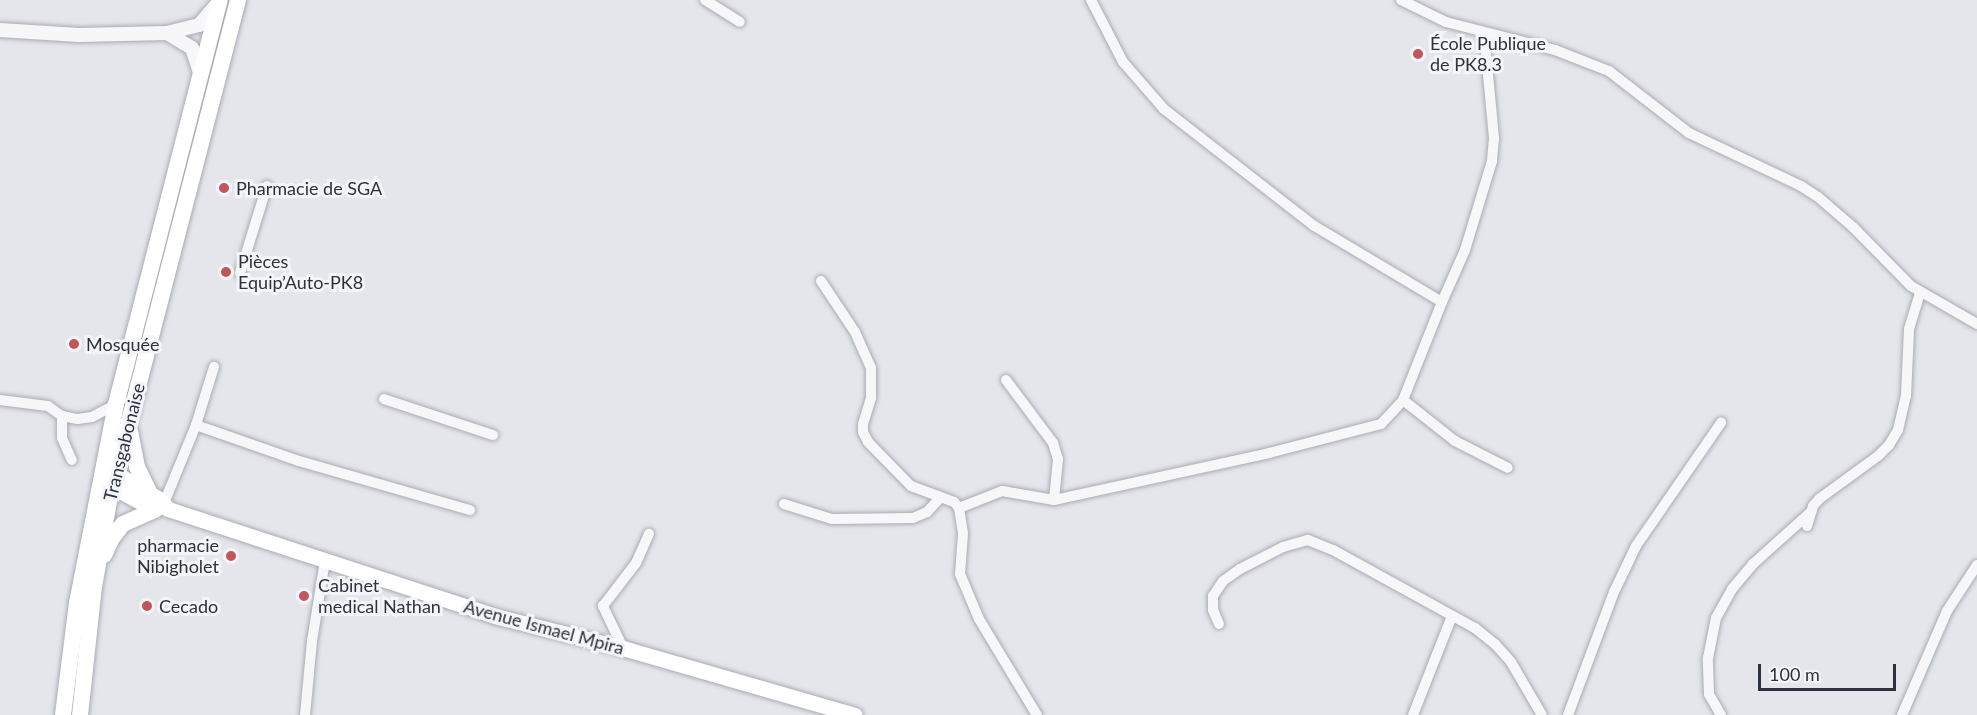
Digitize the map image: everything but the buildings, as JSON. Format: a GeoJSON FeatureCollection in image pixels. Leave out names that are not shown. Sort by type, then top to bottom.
{"type":"FeatureCollection","features":[{"type":"Feature","properties":{"kind":"highway","name":"Transgabonaise"},"geometry":{"type":"LineString","coordinates":[[80,715],[116,404],[220,0]]}},
{"type":"Feature","properties":{"kind":"highway","name":"Transgabonaise"},"geometry":{"type":"LineString","coordinates":[[63,715],[77,603],[107,477],[129,425],[238,0]]}},
{"type":"Feature","properties":{"kind":"highway"},"geometry":{"type":"LineString","coordinates":[[129,425],[134,459],[160,504]]}},
{"type":"Feature","properties":{"kind":"highway"},"geometry":{"type":"LineString","coordinates":[[107,477],[160,504]]}},
{"type":"Feature","properties":{"kind":"highway"},"geometry":{"type":"LineString","coordinates":[[94,588],[108,546],[117,530],[130,519],[160,504]]}},
{"type":"Feature","properties":{"kind":"main road","name":"Avenue Ismael Mpira"},"geometry":{"type":"LineString","coordinates":[[160,504],[495,616],[623,648],[855,715]]}},
{"type":"Feature","properties":{"kind":"street"},"geometry":{"type":"LineString","coordinates":[[0,30],[79,35],[167,33],[199,25],[220,0]]}},
{"type":"Feature","properties":{"kind":"street"},"geometry":{"type":"LineString","coordinates":[[705,0],[740,22]]}},
{"type":"Feature","properties":{"kind":"street"},"geometry":{"type":"LineString","coordinates":[[1091,0],[1123,62],[1164,110],[1312,225],[1442,302]]}},
{"type":"Feature","properties":{"kind":"street"},"geometry":{"type":"LineString","coordinates":[[1401,0],[1428,15],[1591,62],[1635,89],[1689,133],[1801,186],[1834,210],[1920,292],[1977,324]]}},
{"type":"Feature","properties":{"kind":"street"},"geometry":{"type":"LineString","coordinates":[[959,508],[1002,491],[1054,500],[1380,424],[1403,400],[1464,250],[1492,161],[1494,138],[1484,32]]}},
{"type":"Feature","properties":{"kind":"street"},"geometry":{"type":"LineString","coordinates":[[167,33],[192,48],[201,77]]}},
{"type":"Feature","properties":{"kind":"street"},"geometry":{"type":"LineString","coordinates":[[240,273],[267,186]]}},
{"type":"Feature","properties":{"kind":"street"},"geometry":{"type":"LineString","coordinates":[[821,281],[855,332],[871,368],[871,398],[863,424],[863,432],[868,442],[911,486],[954,502],[959,508],[963,534],[960,574],[979,619],[1037,715]]}},
{"type":"Feature","properties":{"kind":"street"},"geometry":{"type":"LineString","coordinates":[[1721,715],[1709,694],[1708,658],[1716,618],[1732,589],[1753,564],[1811,512],[1820,499],[1878,456],[1889,445],[1898,430],[1906,396],[1909,329],[1920,292]]}},
{"type":"Feature","properties":{"kind":"street"},"geometry":{"type":"LineString","coordinates":[[160,504],[196,425],[214,367]]}},
{"type":"Feature","properties":{"kind":"street"},"geometry":{"type":"LineString","coordinates":[[1006,380],[1053,442],[1058,459],[1054,500]]}},
{"type":"Feature","properties":{"kind":"street"},"geometry":{"type":"LineString","coordinates":[[384,399],[493,435]]}},
{"type":"Feature","properties":{"kind":"street"},"geometry":{"type":"LineString","coordinates":[[0,400],[48,406],[62,416],[78,419],[92,417],[116,404]]}},
{"type":"Feature","properties":{"kind":"street"},"geometry":{"type":"LineString","coordinates":[[1403,400],[1455,441],[1508,468]]}},
{"type":"Feature","properties":{"kind":"street"},"geometry":{"type":"LineString","coordinates":[[62,416],[62,438],[72,460]]}},
{"type":"Feature","properties":{"kind":"street"},"geometry":{"type":"LineString","coordinates":[[1568,715],[1614,592],[1636,546],[1721,423]]}},
{"type":"Feature","properties":{"kind":"street"},"geometry":{"type":"LineString","coordinates":[[196,425],[299,460],[470,510]]}},
{"type":"Feature","properties":{"kind":"street"},"geometry":{"type":"LineString","coordinates":[[784,504],[832,519],[913,518],[927,512],[940,498]]}},
{"type":"Feature","properties":{"kind":"street"},"geometry":{"type":"LineString","coordinates":[[1807,526],[1811,512]]}},
{"type":"Feature","properties":{"kind":"street"},"geometry":{"type":"LineString","coordinates":[[623,648],[603,606],[636,563],[650,534]]}},
{"type":"Feature","properties":{"kind":"street"},"geometry":{"type":"LineString","coordinates":[[1219,624],[1213,610],[1213,596],[1223,581],[1240,569],[1283,547],[1308,540],[1333,550],[1475,628],[1495,644],[1511,662],[1542,715]]}},
{"type":"Feature","properties":{"kind":"street"},"geometry":{"type":"LineString","coordinates":[[305,715],[312,641],[326,561]]}},
{"type":"Feature","properties":{"kind":"street"},"geometry":{"type":"LineString","coordinates":[[1902,715],[1947,610],[1977,565]]}},
{"type":"Feature","properties":{"kind":"street"},"geometry":{"type":"LineString","coordinates":[[1413,715],[1452,616]]}},
{"type":"Feature","properties":{"kind":"place","name":"École Publique de PK8.3"},"geometry":{"type":"Point","coordinates":[1418,54]}},
{"type":"Feature","properties":{"kind":"place","name":"Pharmacie de SGA"},"geometry":{"type":"Point","coordinates":[224,188]}},
{"type":"Feature","properties":{"kind":"place","name":"Pièces Equip’Auto-PK8"},"geometry":{"type":"Point","coordinates":[226,272]}},
{"type":"Feature","properties":{"kind":"place","name":"Mosquée"},"geometry":{"type":"Point","coordinates":[74,344]}},
{"type":"Feature","properties":{"kind":"place","name":"pharmacie Nibigholet"},"geometry":{"type":"Point","coordinates":[231,556]}},
{"type":"Feature","properties":{"kind":"place","name":"Cabinet medical Nathan"},"geometry":{"type":"Point","coordinates":[304,596]}},
{"type":"Feature","properties":{"kind":"place","name":"Cecado"},"geometry":{"type":"Point","coordinates":[147,606]}}]}
